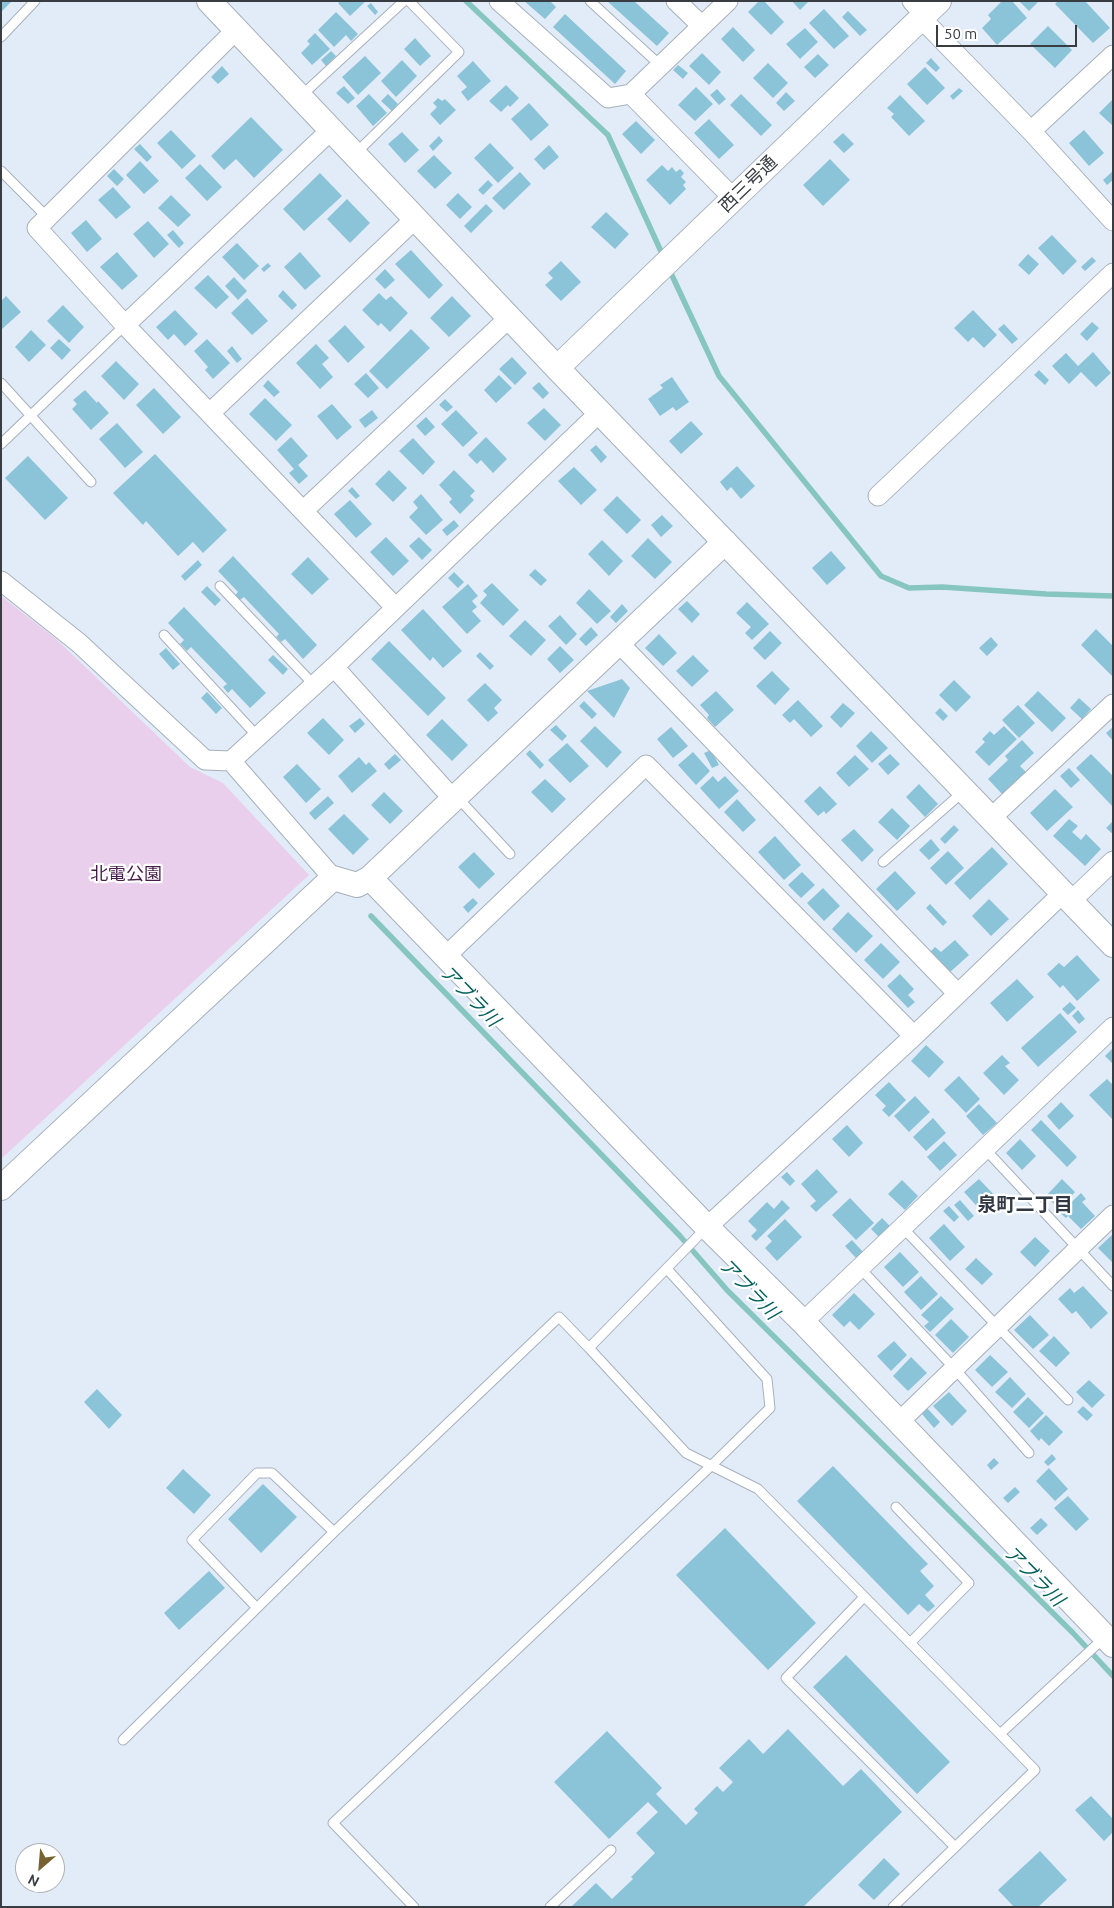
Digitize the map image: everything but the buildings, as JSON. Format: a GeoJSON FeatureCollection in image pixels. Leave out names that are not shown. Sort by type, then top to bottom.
{"type":"FeatureCollection","features":[{"type":"Feature","properties":{"kind":"street"},"geometry":{"type":"LineString","coordinates":[[209,1],[557,368],[1113,945]]}},
{"type":"Feature","properties":{"kind":"street"},"geometry":{"type":"LineString","coordinates":[[499,1],[608,98],[631,94],[728,1]]}},
{"type":"Feature","properties":{"kind":"street"},"geometry":{"type":"LineString","coordinates":[[676,1],[702,26]]}},
{"type":"Feature","properties":{"kind":"street"},"geometry":{"type":"LineString","coordinates":[[925,9],[1031,131],[1113,220]]}},
{"type":"Feature","properties":{"kind":"street","name":"西三号通"},"geometry":{"type":"LineString","coordinates":[[557,368],[925,9]]}},
{"type":"Feature","properties":{"kind":"street"},"geometry":{"type":"LineString","coordinates":[[236,30],[37,228],[125,325],[396,607]]}},
{"type":"Feature","properties":{"kind":"street"},"geometry":{"type":"LineString","coordinates":[[1031,131],[1113,55]]}},
{"type":"Feature","properties":{"kind":"street"},"geometry":{"type":"LineString","coordinates":[[631,94],[733,198]]}},
{"type":"Feature","properties":{"kind":"street"},"geometry":{"type":"LineString","coordinates":[[125,325],[331,130]]}},
{"type":"Feature","properties":{"kind":"street"},"geometry":{"type":"LineString","coordinates":[[210,414],[416,218]]}},
{"type":"Feature","properties":{"kind":"street"},"geometry":{"type":"LineString","coordinates":[[878,496],[1113,272]]}},
{"type":"Feature","properties":{"kind":"street"},"geometry":{"type":"LineString","coordinates":[[303,511],[510,318]]}},
{"type":"Feature","properties":{"kind":"street"},"geometry":{"type":"LineString","coordinates":[[1,581],[78,642],[205,760],[232,761],[334,667],[600,412]]}},
{"type":"Feature","properties":{"kind":"street"},"geometry":{"type":"LineString","coordinates":[[232,761],[333,878],[357,885],[370,878],[725,542]]}},
{"type":"Feature","properties":{"kind":"street"},"geometry":{"type":"LineString","coordinates":[[619,643],[958,994]]}},
{"type":"Feature","properties":{"kind":"street"},"geometry":{"type":"LineString","coordinates":[[334,667],[454,797]]}},
{"type":"Feature","properties":{"kind":"street"},"geometry":{"type":"LineString","coordinates":[[990,818],[1113,704]]}},
{"type":"Feature","properties":{"kind":"street"},"geometry":{"type":"LineString","coordinates":[[446,956],[646,765],[914,1036]]}},
{"type":"Feature","properties":{"kind":"street"},"geometry":{"type":"LineString","coordinates":[[707,1227],[958,994],[1067,897],[1113,861]]}},
{"type":"Feature","properties":{"kind":"street"},"geometry":{"type":"LineString","coordinates":[[1,1188],[333,878]]}},
{"type":"Feature","properties":{"kind":"street"},"geometry":{"type":"LineString","coordinates":[[370,878],[707,1227],[803,1322],[1110,1637]]}},
{"type":"Feature","properties":{"kind":"street"},"geometry":{"type":"LineString","coordinates":[[803,1322],[1113,1027]]}},
{"type":"Feature","properties":{"kind":"street"},"geometry":{"type":"LineString","coordinates":[[899,1422],[1113,1215]]}},
{"type":"Feature","properties":{"kind":"lane"},"geometry":{"type":"LineString","coordinates":[[1,37],[36,1]]}},
{"type":"Feature","properties":{"kind":"lane"},"geometry":{"type":"LineString","coordinates":[[301,97],[404,1]]}},
{"type":"Feature","properties":{"kind":"lane"},"geometry":{"type":"LineString","coordinates":[[355,154],[459,52],[409,1]]}},
{"type":"Feature","properties":{"kind":"lane"},"geometry":{"type":"LineString","coordinates":[[590,1],[661,66]]}},
{"type":"Feature","properties":{"kind":"lane"},"geometry":{"type":"LineString","coordinates":[[1,171],[47,217]]}},
{"type":"Feature","properties":{"kind":"lane"},"geometry":{"type":"LineString","coordinates":[[1,444],[125,325]]}},
{"type":"Feature","properties":{"kind":"lane"},"geometry":{"type":"LineString","coordinates":[[1,383],[91,482]]}},
{"type":"Feature","properties":{"kind":"lane"},"geometry":{"type":"LineString","coordinates":[[220,586],[314,685]]}},
{"type":"Feature","properties":{"kind":"lane"},"geometry":{"type":"LineString","coordinates":[[164,635],[258,737]]}},
{"type":"Feature","properties":{"kind":"lane"},"geometry":{"type":"LineString","coordinates":[[883,862],[964,791]]}},
{"type":"Feature","properties":{"kind":"lane"},"geometry":{"type":"LineString","coordinates":[[454,797],[510,854]]}},
{"type":"Feature","properties":{"kind":"lane"},"geometry":{"type":"LineString","coordinates":[[985,1149],[1113,1286]]}},
{"type":"Feature","properties":{"kind":"lane"},"geometry":{"type":"LineString","coordinates":[[589,1348],[707,1227]]}},
{"type":"Feature","properties":{"kind":"lane"},"geometry":{"type":"LineString","coordinates":[[902,1227],[1068,1400]]}},
{"type":"Feature","properties":{"kind":"lane"},"geometry":{"type":"LineString","coordinates":[[860,1268],[954,1368],[1029,1453]]}},
{"type":"Feature","properties":{"kind":"lane"},"geometry":{"type":"LineString","coordinates":[[414,1907],[333,1823],[712,1466],[770,1408],[767,1379],[667,1269]]}},
{"type":"Feature","properties":{"kind":"lane"},"geometry":{"type":"LineString","coordinates":[[123,1740],[334,1532],[559,1316],[686,1453],[758,1489],[1035,1770],[893,1907]]}},
{"type":"Feature","properties":{"kind":"lane"},"geometry":{"type":"LineString","coordinates":[[257,1608],[192,1540],[257,1473],[272,1473],[334,1532]]}},
{"type":"Feature","properties":{"kind":"lane"},"geometry":{"type":"LineString","coordinates":[[896,1507],[969,1583],[910,1643]]}},
{"type":"Feature","properties":{"kind":"lane"},"geometry":{"type":"LineString","coordinates":[[864,1597],[786,1678],[955,1847]]}},
{"type":"Feature","properties":{"kind":"lane"},"geometry":{"type":"LineString","coordinates":[[1000,1734],[1110,1637]]}},
{"type":"Feature","properties":{"kind":"lane"},"geometry":{"type":"LineString","coordinates":[[550,1907],[611,1850]]}},
{"type":"Feature","properties":{"kind":"green space","name":"北電公園"},"geometry":{"type":"Polygon","coordinates":[[[1,596],[55,638],[190,767],[223,783],[309,875],[1,1159],[1,596]]]}},
{"type":"Feature","properties":{"kind":"waterway"},"geometry":{"type":"LineString","coordinates":[[466,1],[608,135],[664,258]]}},
{"type":"Feature","properties":{"kind":"waterway"},"geometry":{"type":"LineString","coordinates":[[669,269],[719,376],[881,576],[909,588],[942,587],[1046,594],[1113,596]]}},
{"type":"Feature","properties":{"kind":"waterway","name":"アブラ川"},"geometry":{"type":"LineString","coordinates":[[371,916],[680,1236],[727,1290],[1073,1633],[1113,1676]]}},
{"type":"Feature","properties":{"kind":"district","name":"泉町二丁目"},"geometry":{"type":"Point","coordinates":[1025,1205]}}]}
